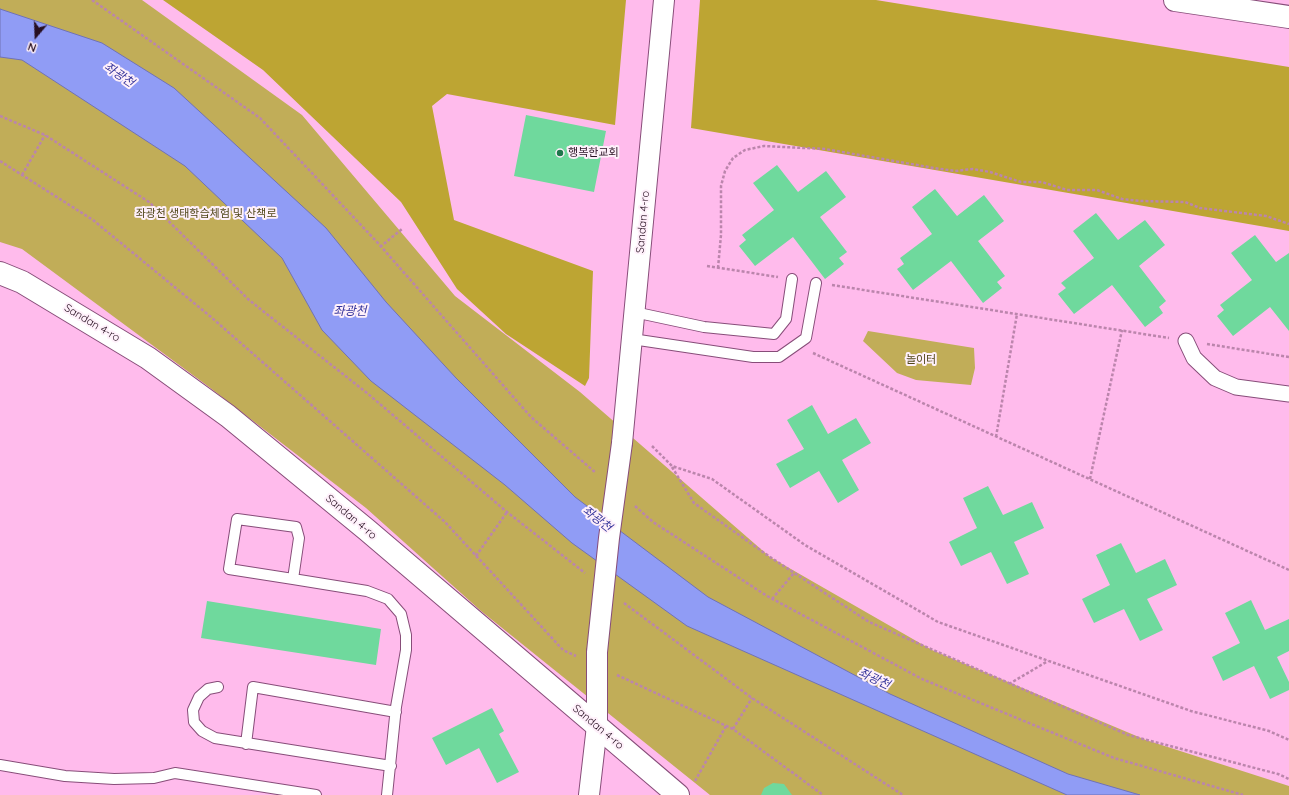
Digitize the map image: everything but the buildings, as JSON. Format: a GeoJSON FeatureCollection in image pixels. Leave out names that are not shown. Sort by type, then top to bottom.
{"type":"FeatureCollection","features":[{"type":"Feature","properties":{"kind":"street","name":"Sandan 4-ro"},"geometry":{"type":"LineString","coordinates":[[590,795],[596,726],[597,660],[609,538],[622,443],[664,0]]}},
{"type":"Feature","properties":{"kind":"street"},"geometry":{"type":"LineString","coordinates":[[1175,0],[1289,17]]}},
{"type":"Feature","properties":{"kind":"street","name":"Sandan 4-ro"},"geometry":{"type":"LineString","coordinates":[[0,273],[22,282],[141,353],[228,416],[367,530],[596,726],[684,792]]}},
{"type":"Feature","properties":{"kind":"street"},"geometry":{"type":"LineString","coordinates":[[1186,341],[1194,358],[1215,378],[1236,387],[1288,394]]}},
{"type":"Feature","properties":{"kind":"lane"},"geometry":{"type":"LineString","coordinates":[[634,312],[704,327],[774,334],[786,319],[792,279]]}},
{"type":"Feature","properties":{"kind":"lane"},"geometry":{"type":"LineString","coordinates":[[632,339],[753,357],[779,357],[806,338],[816,283]]}},
{"type":"Feature","properties":{"kind":"lane"},"geometry":{"type":"LineString","coordinates":[[293,579],[299,538],[296,527],[237,519],[229,569],[366,591],[388,599],[401,614],[406,635],[406,650],[396,712],[387,795]]}},
{"type":"Feature","properties":{"kind":"lane"},"geometry":{"type":"LineString","coordinates":[[218,687],[208,689],[199,697],[193,710],[194,722],[202,732],[215,738],[391,766]]}},
{"type":"Feature","properties":{"kind":"lane"},"geometry":{"type":"LineString","coordinates":[[246,744],[253,687],[396,712]]}},
{"type":"Feature","properties":{"kind":"lane"},"geometry":{"type":"LineString","coordinates":[[0,766],[65,776],[114,779],[154,778],[175,773],[316,795]]}},
{"type":"Feature","properties":{"kind":"path"},"geometry":{"type":"LineString","coordinates":[[92,0],[260,118],[380,247],[531,417],[601,477]]}},
{"type":"Feature","properties":{"kind":"path"},"geometry":{"type":"LineString","coordinates":[[0,116],[45,135],[149,202],[249,300],[367,393],[507,512],[588,575]]}},
{"type":"Feature","properties":{"kind":"path"},"geometry":{"type":"LineString","coordinates":[[22,175],[45,135]]}},
{"type":"Feature","properties":{"kind":"path"},"geometry":{"type":"LineString","coordinates":[[718,268],[721,235],[722,186],[725,171],[733,158],[745,150],[764,146],[825,149],[934,168],[955,170],[973,169],[990,172],[1021,182],[1042,182],[1066,190],[1097,190],[1122,199],[1140,202],[1185,202],[1200,208],[1266,216],[1289,224]]}},
{"type":"Feature","properties":{"kind":"path"},"geometry":{"type":"LineString","coordinates":[[0,161],[93,220],[205,312],[445,522],[563,650],[597,660],[640,685],[733,729],[823,795]]}},
{"type":"Feature","properties":{"kind":"path"},"geometry":{"type":"LineString","coordinates":[[380,247],[402,229]]}},
{"type":"Feature","properties":{"kind":"path"},"geometry":{"type":"LineString","coordinates":[[707,266],[792,279]]}},
{"type":"Feature","properties":{"kind":"path"},"geometry":{"type":"LineString","coordinates":[[816,283],[1289,356]]}},
{"type":"Feature","properties":{"kind":"path"},"geometry":{"type":"LineString","coordinates":[[996,436],[1017,314]]}},
{"type":"Feature","properties":{"kind":"path"},"geometry":{"type":"LineString","coordinates":[[1090,479],[1122,330]]}},
{"type":"Feature","properties":{"kind":"path"},"geometry":{"type":"LineString","coordinates":[[796,345],[1289,570]]}},
{"type":"Feature","properties":{"kind":"path"},"geometry":{"type":"LineString","coordinates":[[652,446],[672,466],[694,503],[794,573],[869,622],[1128,735],[1278,774],[1289,779]]}},
{"type":"Feature","properties":{"kind":"path"},"geometry":{"type":"LineString","coordinates":[[672,466],[712,479],[805,545],[938,622],[1191,711],[1269,731],[1289,740]]}},
{"type":"Feature","properties":{"kind":"path"},"geometry":{"type":"LineString","coordinates":[[630,502],[653,522],[772,600],[922,680],[1114,758],[1243,795]]}},
{"type":"Feature","properties":{"kind":"path"},"geometry":{"type":"LineString","coordinates":[[476,556],[507,512]]}},
{"type":"Feature","properties":{"kind":"path"},"geometry":{"type":"LineString","coordinates":[[772,600],[794,573]]}},
{"type":"Feature","properties":{"kind":"path"},"geometry":{"type":"LineString","coordinates":[[619,599],[752,698],[903,795]]}},
{"type":"Feature","properties":{"kind":"path"},"geometry":{"type":"LineString","coordinates":[[1009,684],[1048,661]]}},
{"type":"Feature","properties":{"kind":"path"},"geometry":{"type":"LineString","coordinates":[[733,729],[752,698]]}},
{"type":"Feature","properties":{"kind":"path"},"geometry":{"type":"LineString","coordinates":[[684,792],[726,726]]}},
{"type":"Feature","properties":{"kind":"green space","name":"좌광천 생태학습체험 및 산책로"},"geometry":{"type":"Polygon","coordinates":[[[0,0],[142,0],[302,115],[455,296],[580,392],[770,557],[932,650],[1146,740],[1289,786],[1289,795],[710,795],[481,611],[366,508],[209,387],[22,249],[0,242],[0,0]]]}},
{"type":"Feature","properties":{"kind":"green space","name":"놀이터"},"geometry":{"type":"Polygon","coordinates":[[[868,331],[974,348],[975,368],[971,385],[916,380],[897,373],[863,341],[868,331]]]}},
{"type":"Feature","properties":{"kind":"shaded area"},"geometry":{"type":"Polygon","coordinates":[[[163,0],[626,0],[615,125],[447,94],[432,106],[454,220],[593,271],[589,378],[585,386],[506,334],[457,289],[401,202],[263,70],[163,0]]]}},
{"type":"Feature","properties":{"kind":"shaded area"},"geometry":{"type":"Polygon","coordinates":[[[700,0],[876,0],[1289,67],[1289,231],[691,128],[700,0]]]}},
{"type":"Feature","properties":{"kind":"water","name":"좌광천"},"geometry":{"type":"Polygon","coordinates":[[[0,9],[102,43],[174,88],[326,228],[386,302],[456,378],[575,497],[708,597],[890,694],[1068,774],[1140,795],[1067,795],[687,626],[572,543],[505,485],[371,381],[322,330],[282,258],[185,166],[22,60],[0,57],[0,9]]]}},
{"type":"Feature","properties":{"kind":"place","name":"행복한교회"},"geometry":{"type":"Point","coordinates":[560,153]}}]}
